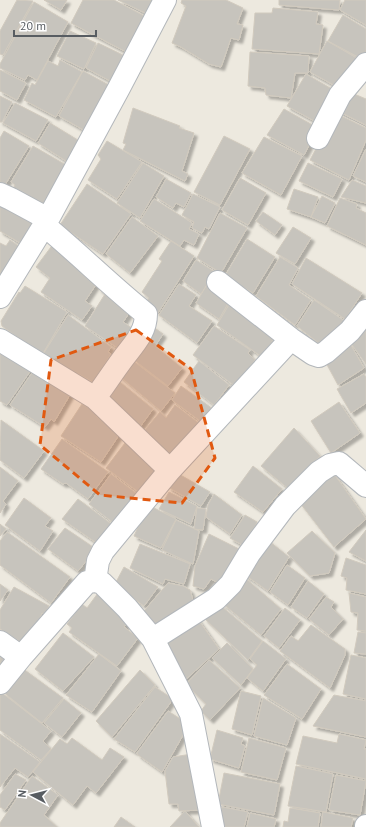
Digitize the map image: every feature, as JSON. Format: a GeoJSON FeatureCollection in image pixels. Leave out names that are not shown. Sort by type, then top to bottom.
{"type":"FeatureCollection","features":[{"type":"Feature","properties":{"kind":"street"},"geometry":{"type":"LineString","coordinates":[[0,297],[46,222],[165,0]]}},
{"type":"Feature","properties":{"kind":"street"},"geometry":{"type":"LineString","coordinates":[[318,138],[340,95],[366,64]]}},
{"type":"Feature","properties":{"kind":"street"},"geometry":{"type":"LineString","coordinates":[[0,194],[12,199],[46,222],[124,296],[146,314],[146,323],[137,341],[122,359],[95,398]]}},
{"type":"Feature","properties":{"kind":"street"},"geometry":{"type":"LineString","coordinates":[[218,282],[291,339],[313,354],[319,356],[326,352],[350,331],[366,311]]}},
{"type":"Feature","properties":{"kind":"street"},"geometry":{"type":"LineString","coordinates":[[95,581],[98,560],[103,552],[170,470],[291,339]]}},
{"type":"Feature","properties":{"kind":"street"},"geometry":{"type":"LineString","coordinates":[[0,340],[95,398],[170,470]]}},
{"type":"Feature","properties":{"kind":"street"},"geometry":{"type":"LineString","coordinates":[[153,639],[216,599],[231,584],[249,554],[285,506],[319,472],[330,465],[339,463],[366,486]]}},
{"type":"Feature","properties":{"kind":"street"},"geometry":{"type":"LineString","coordinates":[[0,683],[20,657],[87,582],[95,581],[102,583],[127,608],[153,639],[191,714],[213,827]]}},
{"type":"Feature","properties":{"kind":"street"},"geometry":{"type":"LineString","coordinates":[[0,642],[20,657]]}},
{"type":"Feature","properties":{"kind":"highlighted area"},"geometry":{"type":"Polygon","coordinates":[[[136,330],[191,369],[215,458],[182,503],[100,495],[40,445],[51,360],[136,330]]]}},
{"type":"Feature","properties":{"kind":"building"},"geometry":{"type":"Polygon","coordinates":[[[17,0],[33,1],[3,55],[0,54],[0,31],[17,0]]]}},
{"type":"Feature","properties":{"kind":"building"},"geometry":{"type":"Polygon","coordinates":[[[44,0],[67,0],[61,10],[44,0]]]}},
{"type":"Feature","properties":{"kind":"building"},"geometry":{"type":"Polygon","coordinates":[[[83,0],[114,0],[150,19],[134,56],[71,23],[83,0]]]}},
{"type":"Feature","properties":{"kind":"building"},"geometry":{"type":"Polygon","coordinates":[[[118,0],[163,0],[154,17],[118,0]]]}},
{"type":"Feature","properties":{"kind":"building"},"geometry":{"type":"Polygon","coordinates":[[[182,0],[226,0],[243,8],[237,24],[243,25],[239,40],[231,38],[221,67],[209,64],[172,43],[186,6],[181,3],[182,0]]]}},
{"type":"Feature","properties":{"kind":"building"},"geometry":{"type":"Polygon","coordinates":[[[279,0],[340,0],[339,10],[279,5],[279,0]]]}},
{"type":"Feature","properties":{"kind":"building"},"geometry":{"type":"Polygon","coordinates":[[[345,0],[366,0],[366,25],[340,10],[345,0]]]}},
{"type":"Feature","properties":{"kind":"building"},"geometry":{"type":"Polygon","coordinates":[[[34,2],[68,22],[37,80],[28,75],[25,80],[0,68],[0,64],[34,2]]]}},
{"type":"Feature","properties":{"kind":"building"},"geometry":{"type":"Polygon","coordinates":[[[273,8],[318,12],[316,24],[323,25],[319,54],[252,49],[255,13],[272,13],[273,8]]]}},
{"type":"Feature","properties":{"kind":"building"},"geometry":{"type":"Polygon","coordinates":[[[343,15],[366,29],[366,52],[362,59],[328,41],[343,15]]]}},
{"type":"Feature","properties":{"kind":"building"},"geometry":{"type":"Polygon","coordinates":[[[70,31],[96,43],[84,69],[57,56],[70,31]]]}},
{"type":"Feature","properties":{"kind":"building"},"geometry":{"type":"Polygon","coordinates":[[[327,41],[360,60],[343,90],[310,72],[327,41]]]}},
{"type":"Feature","properties":{"kind":"building"},"geometry":{"type":"Polygon","coordinates":[[[98,43],[127,57],[114,83],[86,68],[98,43]]]}},
{"type":"Feature","properties":{"kind":"building"},"geometry":{"type":"Polygon","coordinates":[[[250,52],[309,56],[308,73],[295,73],[291,98],[266,95],[265,88],[248,86],[250,52]]]}},
{"type":"Feature","properties":{"kind":"building"},"geometry":{"type":"Polygon","coordinates":[[[60,60],[82,72],[56,117],[24,100],[32,83],[35,85],[48,61],[58,66],[60,60]]]}},
{"type":"Feature","properties":{"kind":"building"},"geometry":{"type":"Polygon","coordinates":[[[0,70],[26,83],[17,100],[0,91],[0,70]]]}},
{"type":"Feature","properties":{"kind":"building"},"geometry":{"type":"Polygon","coordinates":[[[83,71],[118,90],[89,133],[59,116],[83,71]]]}},
{"type":"Feature","properties":{"kind":"building"},"geometry":{"type":"Polygon","coordinates":[[[306,74],[337,92],[320,124],[287,106],[306,74]]]}},
{"type":"Feature","properties":{"kind":"building"},"geometry":{"type":"Polygon","coordinates":[[[347,91],[366,99],[366,125],[336,110],[347,91]]]}},
{"type":"Feature","properties":{"kind":"building"},"geometry":{"type":"Polygon","coordinates":[[[0,96],[12,102],[2,122],[0,122],[0,96]]]}},
{"type":"Feature","properties":{"kind":"building"},"geometry":{"type":"Polygon","coordinates":[[[15,103],[48,120],[36,141],[3,123],[15,103]]]}},
{"type":"Feature","properties":{"kind":"building"},"geometry":{"type":"Polygon","coordinates":[[[133,108],[194,133],[182,171],[188,174],[185,181],[123,150],[126,144],[123,143],[133,108]]]}},
{"type":"Feature","properties":{"kind":"building"},"geometry":{"type":"Polygon","coordinates":[[[284,109],[318,128],[304,155],[267,135],[284,109]]]}},
{"type":"Feature","properties":{"kind":"building"},"geometry":{"type":"Polygon","coordinates":[[[335,113],[366,128],[366,140],[349,180],[310,160],[335,113]]]}},
{"type":"Feature","properties":{"kind":"building"},"geometry":{"type":"Polygon","coordinates":[[[50,123],[86,145],[74,166],[38,143],[50,123]]]}},
{"type":"Feature","properties":{"kind":"building"},"geometry":{"type":"Polygon","coordinates":[[[4,131],[29,146],[3,188],[0,187],[0,138],[4,131]]]}},
{"type":"Feature","properties":{"kind":"building"},"geometry":{"type":"Polygon","coordinates":[[[224,136],[250,149],[220,205],[194,192],[224,136]]]}},
{"type":"Feature","properties":{"kind":"building"},"geometry":{"type":"Polygon","coordinates":[[[264,137],[302,156],[281,195],[242,173],[264,137]]]}},
{"type":"Feature","properties":{"kind":"building"},"geometry":{"type":"Polygon","coordinates":[[[107,141],[142,162],[117,199],[88,180],[101,159],[98,155],[107,141]]]}},
{"type":"Feature","properties":{"kind":"building"},"geometry":{"type":"Polygon","coordinates":[[[33,146],[73,169],[46,209],[11,193],[15,185],[11,182],[33,146]]]}},
{"type":"Feature","properties":{"kind":"building"},"geometry":{"type":"Polygon","coordinates":[[[366,149],[366,182],[353,176],[366,149]]]}},
{"type":"Feature","properties":{"kind":"building"},"geometry":{"type":"Polygon","coordinates":[[[143,163],[164,176],[140,218],[117,203],[143,163]]]}},
{"type":"Feature","properties":{"kind":"building"},"geometry":{"type":"Polygon","coordinates":[[[308,163],[342,179],[333,197],[299,181],[308,163]]]}},
{"type":"Feature","properties":{"kind":"building"},"geometry":{"type":"Polygon","coordinates":[[[240,178],[266,193],[248,225],[222,210],[240,178]]]}},
{"type":"Feature","properties":{"kind":"building"},"geometry":{"type":"Polygon","coordinates":[[[166,179],[191,193],[184,207],[176,203],[173,208],[156,197],[166,179]]]}},
{"type":"Feature","properties":{"kind":"building"},"geometry":{"type":"Polygon","coordinates":[[[352,180],[366,186],[366,203],[341,197],[352,180]]]}},
{"type":"Feature","properties":{"kind":"building"},"geometry":{"type":"Polygon","coordinates":[[[87,184],[131,214],[103,254],[60,225],[87,184]]]}},
{"type":"Feature","properties":{"kind":"building"},"geometry":{"type":"Polygon","coordinates":[[[294,189],[318,197],[311,217],[287,209],[294,189]]]}},
{"type":"Feature","properties":{"kind":"building"},"geometry":{"type":"Polygon","coordinates":[[[193,194],[220,207],[209,229],[205,227],[202,233],[192,228],[194,222],[182,215],[193,194]]]}},
{"type":"Feature","properties":{"kind":"building"},"geometry":{"type":"Polygon","coordinates":[[[322,196],[335,203],[325,223],[311,217],[322,196]]]}},
{"type":"Feature","properties":{"kind":"building"},"geometry":{"type":"Polygon","coordinates":[[[340,198],[357,204],[356,208],[366,213],[366,245],[327,226],[340,198]]]}},
{"type":"Feature","properties":{"kind":"building"},"geometry":{"type":"Polygon","coordinates":[[[154,199],[192,223],[189,229],[199,234],[194,245],[184,240],[180,246],[140,221],[154,199]]]}},
{"type":"Feature","properties":{"kind":"building"},"geometry":{"type":"Polygon","coordinates":[[[0,201],[35,221],[22,244],[0,231],[0,201]]]}},
{"type":"Feature","properties":{"kind":"building"},"geometry":{"type":"Polygon","coordinates":[[[263,212],[282,225],[275,235],[256,221],[263,212]]]}},
{"type":"Feature","properties":{"kind":"building"},"geometry":{"type":"Polygon","coordinates":[[[220,213],[247,228],[221,273],[197,258],[220,213]]]}},
{"type":"Feature","properties":{"kind":"building"},"geometry":{"type":"Polygon","coordinates":[[[132,217],[158,236],[130,273],[106,254],[132,217]]]}},
{"type":"Feature","properties":{"kind":"building"},"geometry":{"type":"Polygon","coordinates":[[[293,227],[311,238],[295,264],[276,253],[293,227]]]}},
{"type":"Feature","properties":{"kind":"building"},"geometry":{"type":"Polygon","coordinates":[[[247,239],[275,257],[253,293],[225,276],[247,239]]]}},
{"type":"Feature","properties":{"kind":"building"},"geometry":{"type":"Polygon","coordinates":[[[10,240],[23,249],[0,291],[0,243],[6,246],[10,240]]]}},
{"type":"Feature","properties":{"kind":"building"},"geometry":{"type":"Polygon","coordinates":[[[171,241],[194,256],[158,313],[146,302],[149,298],[142,292],[162,261],[159,259],[171,241]]]}},
{"type":"Feature","properties":{"kind":"building"},"geometry":{"type":"Polygon","coordinates":[[[54,243],[101,277],[85,301],[92,306],[82,320],[41,292],[50,278],[36,267],[54,243]]]}},
{"type":"Feature","properties":{"kind":"building"},"geometry":{"type":"Polygon","coordinates":[[[280,257],[298,268],[289,285],[311,300],[295,325],[256,296],[280,257]]]}},
{"type":"Feature","properties":{"kind":"building"},"geometry":{"type":"Polygon","coordinates":[[[306,258],[362,293],[345,319],[292,284],[306,258]]]}},
{"type":"Feature","properties":{"kind":"building"},"geometry":{"type":"Polygon","coordinates":[[[196,260],[215,272],[201,294],[183,281],[196,260]]]}},
{"type":"Feature","properties":{"kind":"building"},"geometry":{"type":"Polygon","coordinates":[[[103,282],[132,309],[123,322],[139,333],[124,352],[85,326],[105,294],[98,288],[103,282]]]}},
{"type":"Feature","properties":{"kind":"building"},"geometry":{"type":"Polygon","coordinates":[[[208,283],[231,298],[219,319],[196,303],[208,283]]]}},
{"type":"Feature","properties":{"kind":"building"},"geometry":{"type":"Polygon","coordinates":[[[179,284],[196,295],[189,306],[212,321],[197,343],[159,315],[179,284]]]}},
{"type":"Feature","properties":{"kind":"building"},"geometry":{"type":"Polygon","coordinates":[[[25,286],[67,312],[42,355],[2,326],[1,321],[19,292],[20,293],[25,286]]]}},
{"type":"Feature","properties":{"kind":"building"},"geometry":{"type":"Polygon","coordinates":[[[233,298],[277,334],[262,357],[217,325],[233,298]]]}},
{"type":"Feature","properties":{"kind":"building"},"geometry":{"type":"Polygon","coordinates":[[[314,300],[346,322],[325,348],[297,326],[314,300]]]}},
{"type":"Feature","properties":{"kind":"building"},"geometry":{"type":"Polygon","coordinates":[[[68,315],[111,347],[108,352],[111,354],[93,382],[77,373],[75,376],[42,356],[68,315]]]}},
{"type":"Feature","properties":{"kind":"building"},"geometry":{"type":"Polygon","coordinates":[[[366,320],[366,364],[350,342],[366,320]]]}},
{"type":"Feature","properties":{"kind":"building"},"geometry":{"type":"Polygon","coordinates":[[[152,326],[163,334],[155,346],[182,368],[168,386],[134,360],[152,326]]]}},
{"type":"Feature","properties":{"kind":"building"},"geometry":{"type":"Polygon","coordinates":[[[214,326],[250,350],[248,353],[255,360],[235,386],[193,355],[214,326]]]}},
{"type":"Feature","properties":{"kind":"building"},"geometry":{"type":"Polygon","coordinates":[[[349,342],[364,368],[338,385],[325,361],[349,342]]]}},
{"type":"Feature","properties":{"kind":"building"},"geometry":{"type":"Polygon","coordinates":[[[0,344],[33,367],[7,405],[0,401],[0,344]]]}},
{"type":"Feature","properties":{"kind":"building"},"geometry":{"type":"Polygon","coordinates":[[[132,360],[175,393],[161,411],[117,374],[132,360]]]}},
{"type":"Feature","properties":{"kind":"building"},"geometry":{"type":"Polygon","coordinates":[[[199,361],[229,385],[214,405],[184,382],[199,361]]]}},
{"type":"Feature","properties":{"kind":"building"},"geometry":{"type":"Polygon","coordinates":[[[36,367],[71,393],[54,422],[51,419],[45,427],[10,405],[36,367]]]}},
{"type":"Feature","properties":{"kind":"building"},"geometry":{"type":"Polygon","coordinates":[[[364,374],[366,377],[366,403],[351,413],[337,389],[364,374]]]}},
{"type":"Feature","properties":{"kind":"building"},"geometry":{"type":"Polygon","coordinates":[[[115,378],[153,409],[137,431],[105,395],[115,378]]]}},
{"type":"Feature","properties":{"kind":"building"},"geometry":{"type":"Polygon","coordinates":[[[181,386],[213,409],[203,423],[172,400],[181,386]]]}},
{"type":"Feature","properties":{"kind":"building"},"geometry":{"type":"Polygon","coordinates":[[[339,402],[360,433],[331,453],[311,421],[339,402]]]}},
{"type":"Feature","properties":{"kind":"building"},"geometry":{"type":"Polygon","coordinates":[[[82,404],[98,413],[96,416],[119,435],[101,462],[61,436],[82,404]]]}},
{"type":"Feature","properties":{"kind":"building"},"geometry":{"type":"Polygon","coordinates":[[[175,405],[200,424],[170,460],[144,431],[160,412],[166,418],[175,405]]]}},
{"type":"Feature","properties":{"kind":"building"},"geometry":{"type":"Polygon","coordinates":[[[1,420],[44,451],[24,478],[0,460],[1,420]]]}},
{"type":"Feature","properties":{"kind":"building"},"geometry":{"type":"Polygon","coordinates":[[[294,428],[320,456],[290,490],[261,466],[294,428]]]}},
{"type":"Feature","properties":{"kind":"building"},"geometry":{"type":"Polygon","coordinates":[[[62,439],[108,472],[88,499],[66,483],[63,484],[41,469],[62,439]]]}},
{"type":"Feature","properties":{"kind":"building"},"geometry":{"type":"Polygon","coordinates":[[[128,439],[161,466],[140,493],[106,468],[128,439]]]}},
{"type":"Feature","properties":{"kind":"building"},"geometry":{"type":"Polygon","coordinates":[[[253,466],[282,489],[263,512],[234,492],[253,466]]]}},
{"type":"Feature","properties":{"kind":"building"},"geometry":{"type":"Polygon","coordinates":[[[0,467],[18,481],[3,501],[6,504],[0,513],[0,467]]]}},
{"type":"Feature","properties":{"kind":"building"},"geometry":{"type":"Polygon","coordinates":[[[177,473],[210,492],[201,506],[168,487],[177,473]]]}},
{"type":"Feature","properties":{"kind":"building"},"geometry":{"type":"Polygon","coordinates":[[[111,474],[137,494],[115,524],[89,504],[111,474]]]}},
{"type":"Feature","properties":{"kind":"building"},"geometry":{"type":"Polygon","coordinates":[[[334,474],[366,519],[334,547],[300,503],[334,474]]]}},
{"type":"Feature","properties":{"kind":"building"},"geometry":{"type":"Polygon","coordinates":[[[169,492],[197,506],[191,524],[159,509],[169,492]]]}},
{"type":"Feature","properties":{"kind":"building"},"geometry":{"type":"Polygon","coordinates":[[[214,494],[242,515],[230,534],[206,517],[208,505],[214,494]]]}},
{"type":"Feature","properties":{"kind":"building"},"geometry":{"type":"Polygon","coordinates":[[[24,498],[51,518],[45,526],[53,531],[40,551],[5,525],[24,498]]]}},
{"type":"Feature","properties":{"kind":"building"},"geometry":{"type":"Polygon","coordinates":[[[78,499],[114,526],[101,546],[62,519],[78,499]]]}},
{"type":"Feature","properties":{"kind":"building"},"geometry":{"type":"Polygon","coordinates":[[[148,505],[176,519],[161,548],[134,536],[148,505]]]}},
{"type":"Feature","properties":{"kind":"building"},"geometry":{"type":"Polygon","coordinates":[[[197,508],[206,509],[203,530],[194,529],[197,508]]]}},
{"type":"Feature","properties":{"kind":"building"},"geometry":{"type":"Polygon","coordinates":[[[245,515],[257,522],[246,547],[230,538],[245,515]]]}},
{"type":"Feature","properties":{"kind":"building"},"geometry":{"type":"Polygon","coordinates":[[[176,520],[199,531],[193,564],[162,550],[176,520]]]}},
{"type":"Feature","properties":{"kind":"building"},"geometry":{"type":"Polygon","coordinates":[[[0,524],[6,529],[0,536],[0,524]]]}},
{"type":"Feature","properties":{"kind":"building"},"geometry":{"type":"Polygon","coordinates":[[[65,528],[96,549],[78,571],[48,549],[65,528]]]}},
{"type":"Feature","properties":{"kind":"building"},"geometry":{"type":"Polygon","coordinates":[[[366,530],[366,561],[349,552],[366,530]]]}},
{"type":"Feature","properties":{"kind":"building"},"geometry":{"type":"Polygon","coordinates":[[[312,531],[335,553],[329,573],[310,576],[287,553],[312,531]]]}},
{"type":"Feature","properties":{"kind":"building"},"geometry":{"type":"Polygon","coordinates":[[[7,532],[70,577],[51,603],[0,565],[0,541],[7,532]]]}},
{"type":"Feature","properties":{"kind":"building"},"geometry":{"type":"Polygon","coordinates":[[[209,534],[243,551],[224,586],[211,579],[204,589],[193,586],[195,566],[209,534]]]}},
{"type":"Feature","properties":{"kind":"building"},"geometry":{"type":"Polygon","coordinates":[[[264,537],[289,557],[268,591],[241,572],[264,537]]]}},
{"type":"Feature","properties":{"kind":"building"},"geometry":{"type":"Polygon","coordinates":[[[140,544],[190,564],[184,584],[165,579],[163,584],[130,568],[140,544]]]}},
{"type":"Feature","properties":{"kind":"building"},"geometry":{"type":"Polygon","coordinates":[[[346,558],[366,565],[366,594],[346,590],[347,578],[341,576],[346,558]]]}},
{"type":"Feature","properties":{"kind":"building"},"geometry":{"type":"Polygon","coordinates":[[[287,565],[305,578],[288,605],[270,592],[287,565]]]}},
{"type":"Feature","properties":{"kind":"building"},"geometry":{"type":"Polygon","coordinates":[[[124,567],[158,587],[144,606],[115,584],[124,567]]]}},
{"type":"Feature","properties":{"kind":"building"},"geometry":{"type":"Polygon","coordinates":[[[244,577],[281,609],[261,635],[222,603],[244,577]]]}},
{"type":"Feature","properties":{"kind":"building"},"geometry":{"type":"Polygon","coordinates":[[[308,581],[324,594],[307,618],[291,607],[308,581]]]}},
{"type":"Feature","properties":{"kind":"building"},"geometry":{"type":"Polygon","coordinates":[[[168,583],[183,586],[190,590],[194,604],[158,629],[144,611],[168,583]]]}},
{"type":"Feature","properties":{"kind":"building"},"geometry":{"type":"Polygon","coordinates":[[[0,584],[8,590],[0,601],[0,584]]]}},
{"type":"Feature","properties":{"kind":"building"},"geometry":{"type":"Polygon","coordinates":[[[14,587],[49,606],[45,614],[42,613],[40,618],[44,621],[26,645],[0,629],[0,610],[14,587]]]}},
{"type":"Feature","properties":{"kind":"building"},"geometry":{"type":"Polygon","coordinates":[[[98,593],[132,616],[124,627],[138,638],[117,666],[69,632],[72,628],[67,624],[82,604],[87,608],[98,593]]]}},
{"type":"Feature","properties":{"kind":"building"},"geometry":{"type":"Polygon","coordinates":[[[349,593],[366,597],[366,631],[357,630],[358,613],[351,612],[349,593]]]}},
{"type":"Feature","properties":{"kind":"building"},"geometry":{"type":"Polygon","coordinates":[[[326,597],[334,602],[331,607],[343,619],[329,635],[309,619],[326,597]]]}},
{"type":"Feature","properties":{"kind":"building"},"geometry":{"type":"Polygon","coordinates":[[[220,605],[262,641],[248,660],[204,618],[220,605]]]}},
{"type":"Feature","properties":{"kind":"building"},"geometry":{"type":"Polygon","coordinates":[[[285,608],[300,620],[279,648],[264,636],[285,608]]]}},
{"type":"Feature","properties":{"kind":"building"},"geometry":{"type":"Polygon","coordinates":[[[197,618],[219,649],[184,681],[161,637],[197,618]]]}},
{"type":"Feature","properties":{"kind":"building"},"geometry":{"type":"Polygon","coordinates":[[[311,625],[345,649],[345,655],[330,688],[280,651],[291,636],[298,641],[311,625]]]}},
{"type":"Feature","properties":{"kind":"building"},"geometry":{"type":"Polygon","coordinates":[[[358,632],[366,633],[366,654],[354,653],[358,632]]]}},
{"type":"Feature","properties":{"kind":"building"},"geometry":{"type":"Polygon","coordinates":[[[63,633],[94,657],[63,691],[35,669],[63,633]]]}},
{"type":"Feature","properties":{"kind":"building"},"geometry":{"type":"Polygon","coordinates":[[[263,641],[286,659],[263,691],[247,678],[257,665],[250,659],[263,641]]]}},
{"type":"Feature","properties":{"kind":"building"},"geometry":{"type":"Polygon","coordinates":[[[227,643],[253,669],[241,685],[212,658],[227,643]]]}},
{"type":"Feature","properties":{"kind":"building"},"geometry":{"type":"Polygon","coordinates":[[[0,654],[7,659],[0,667],[0,654]]]}},
{"type":"Feature","properties":{"kind":"building"},"geometry":{"type":"Polygon","coordinates":[[[99,654],[121,671],[92,712],[66,695],[99,654]]]}},
{"type":"Feature","properties":{"kind":"building"},"geometry":{"type":"Polygon","coordinates":[[[351,655],[366,658],[366,699],[343,694],[351,655]]]}},
{"type":"Feature","properties":{"kind":"building"},"geometry":{"type":"Polygon","coordinates":[[[209,660],[240,688],[210,720],[201,711],[206,704],[186,684],[209,660]]]}},
{"type":"Feature","properties":{"kind":"building"},"geometry":{"type":"Polygon","coordinates":[[[287,664],[321,689],[302,719],[264,695],[287,664]]]}},
{"type":"Feature","properties":{"kind":"building"},"geometry":{"type":"Polygon","coordinates":[[[22,668],[63,698],[42,723],[3,692],[22,668]]]}},
{"type":"Feature","properties":{"kind":"building"},"geometry":{"type":"Polygon","coordinates":[[[140,670],[155,685],[112,737],[96,721],[140,670]]]}},
{"type":"Feature","properties":{"kind":"building"},"geometry":{"type":"Polygon","coordinates":[[[155,687],[173,699],[135,752],[114,739],[155,687]]]}},
{"type":"Feature","properties":{"kind":"building"},"geometry":{"type":"Polygon","coordinates":[[[241,691],[261,696],[252,735],[232,729],[241,691]]]}},
{"type":"Feature","properties":{"kind":"building"},"geometry":{"type":"Polygon","coordinates":[[[2,693],[51,731],[43,741],[51,749],[41,760],[0,730],[0,695],[2,693]]]}},
{"type":"Feature","properties":{"kind":"building"},"geometry":{"type":"Polygon","coordinates":[[[334,695],[366,701],[366,737],[313,726],[334,695]]]}},
{"type":"Feature","properties":{"kind":"building"},"geometry":{"type":"Polygon","coordinates":[[[263,698],[296,718],[287,745],[254,736],[263,698]]]}},
{"type":"Feature","properties":{"kind":"building"},"geometry":{"type":"Polygon","coordinates":[[[64,699],[81,713],[62,737],[44,723],[64,699]]]}},
{"type":"Feature","properties":{"kind":"building"},"geometry":{"type":"Polygon","coordinates":[[[168,711],[182,720],[191,721],[162,772],[137,753],[168,711]]]}},
{"type":"Feature","properties":{"kind":"building"},"geometry":{"type":"Polygon","coordinates":[[[217,730],[243,738],[241,744],[245,746],[239,768],[210,759],[217,730]]]}},
{"type":"Feature","properties":{"kind":"building"},"geometry":{"type":"Polygon","coordinates":[[[0,734],[40,762],[28,777],[15,768],[0,787],[0,734]]]}},
{"type":"Feature","properties":{"kind":"building"},"geometry":{"type":"Polygon","coordinates":[[[339,734],[366,740],[364,749],[366,749],[366,779],[296,764],[303,736],[337,743],[339,734]]]}},
{"type":"Feature","properties":{"kind":"building"},"geometry":{"type":"Polygon","coordinates":[[[72,738],[102,760],[110,748],[124,757],[96,793],[87,786],[73,805],[33,772],[60,739],[67,744],[72,738]]]}},
{"type":"Feature","properties":{"kind":"building"},"geometry":{"type":"Polygon","coordinates":[[[249,738],[286,748],[277,780],[241,772],[249,738]]]}},
{"type":"Feature","properties":{"kind":"building"},"geometry":{"type":"Polygon","coordinates":[[[198,753],[201,810],[179,811],[178,804],[169,804],[165,771],[173,757],[198,753]]]}},
{"type":"Feature","properties":{"kind":"building"},"geometry":{"type":"Polygon","coordinates":[[[296,766],[333,774],[326,812],[288,806],[296,766]]]}},
{"type":"Feature","properties":{"kind":"building"},"geometry":{"type":"Polygon","coordinates":[[[224,773],[280,784],[274,815],[218,804],[224,773]]]}},
{"type":"Feature","properties":{"kind":"building"},"geometry":{"type":"Polygon","coordinates":[[[15,774],[26,780],[5,810],[0,807],[0,795],[15,774]]]}},
{"type":"Feature","properties":{"kind":"building"},"geometry":{"type":"Polygon","coordinates":[[[336,775],[366,781],[360,815],[329,810],[336,775]]]}},
{"type":"Feature","properties":{"kind":"building"},"geometry":{"type":"Polygon","coordinates":[[[32,776],[58,795],[44,815],[57,827],[0,827],[0,823],[32,776]]]}},
{"type":"Feature","properties":{"kind":"building"},"geometry":{"type":"Polygon","coordinates":[[[222,807],[248,812],[244,827],[218,827],[222,807]]]}},
{"type":"Feature","properties":{"kind":"building"},"geometry":{"type":"Polygon","coordinates":[[[290,808],[320,813],[318,827],[283,827],[284,821],[288,822],[290,808]]]}},
{"type":"Feature","properties":{"kind":"building"},"geometry":{"type":"Polygon","coordinates":[[[185,811],[199,827],[170,827],[185,811]]]}},
{"type":"Feature","properties":{"kind":"building"},"geometry":{"type":"Polygon","coordinates":[[[323,812],[353,818],[351,827],[321,827],[323,812]]]}},
{"type":"Feature","properties":{"kind":"building"},"geometry":{"type":"Polygon","coordinates":[[[250,813],[276,819],[274,827],[247,827],[250,813]]]}},
{"type":"Feature","properties":{"kind":"building"},"geometry":{"type":"Polygon","coordinates":[[[121,817],[135,827],[114,827],[121,817]]]}}]}
